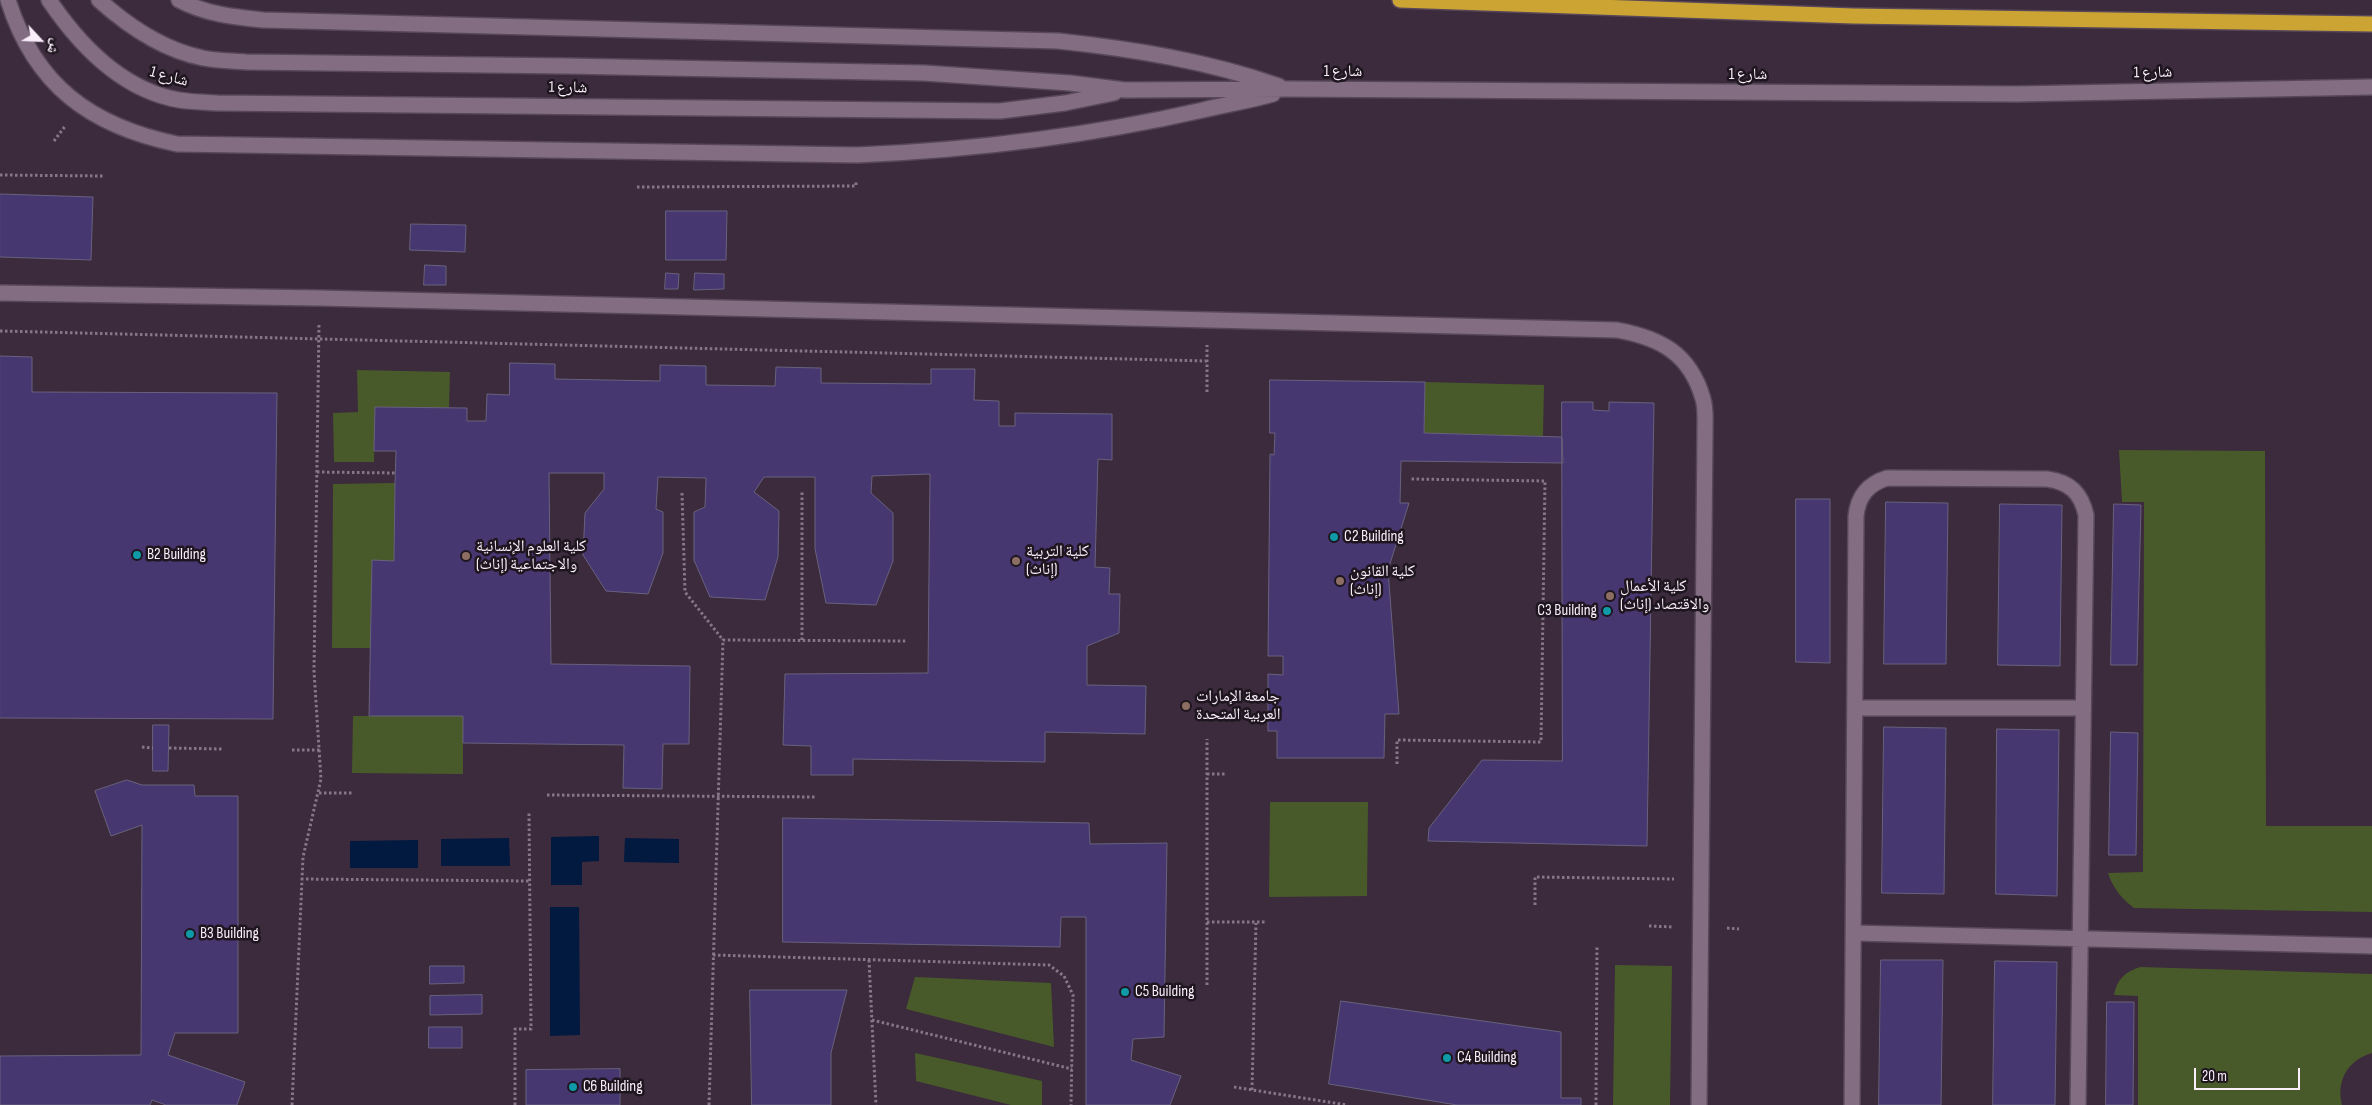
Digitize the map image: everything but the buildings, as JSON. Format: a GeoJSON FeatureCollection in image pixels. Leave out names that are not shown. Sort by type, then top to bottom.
{"type":"FeatureCollection","features":[{"type":"Feature","properties":{"kind":"highway"},"geometry":{"type":"LineString","coordinates":[[1400,0],[1853,16],[2372,24]]}},
{"type":"Feature","properties":{"kind":"street"},"geometry":{"type":"LineString","coordinates":[[8,0],[16,24],[32,56],[54,83],[81,106],[110,124],[143,137],[176,144],[857,155],[932,152],[1042,140],[1251,101],[1289,89]]}},
{"type":"Feature","properties":{"kind":"street","name":"شارع 1"},"geometry":{"type":"LineString","coordinates":[[49,0],[62,20],[109,69],[142,89],[178,100],[217,103],[1000,111],[1065,103],[1125,90]]}},
{"type":"Feature","properties":{"kind":"street","name":"شارع 1"},"geometry":{"type":"LineString","coordinates":[[100,0],[124,22],[161,44],[203,58],[246,62],[566,66],[924,74],[1070,83],[1125,90],[1289,89],[2016,94],[2372,87]]}},
{"type":"Feature","properties":{"kind":"street"},"geometry":{"type":"LineString","coordinates":[[179,0],[190,6],[226,16],[263,20],[1058,41],[1158,54],[1249,75],[1289,89]]}},
{"type":"Feature","properties":{"kind":"street"},"geometry":{"type":"LineString","coordinates":[[0,293],[319,298],[1617,330],[1647,336],[1672,350],[1692,372],[1704,400],[1702,880],[1698,1105]]}},
{"type":"Feature","properties":{"kind":"street"},"geometry":{"type":"LineString","coordinates":[[1852,1105],[1857,505],[1868,487],[1877,481],[1887,478],[2047,479],[2061,481],[2079,494],[2086,515],[2078,1105]]}},
{"type":"Feature","properties":{"kind":"street"},"geometry":{"type":"LineString","coordinates":[[1854,708],[2082,708]]}},
{"type":"Feature","properties":{"kind":"street"},"geometry":{"type":"LineString","coordinates":[[1853,933],[2372,946]]}},
{"type":"Feature","properties":{"kind":"path"},"geometry":{"type":"LineString","coordinates":[[637,187],[856,186],[857,155]]}},
{"type":"Feature","properties":{"kind":"path"},"geometry":{"type":"LineString","coordinates":[[0,175],[104,176]]}},
{"type":"Feature","properties":{"kind":"path"},"geometry":{"type":"LineString","coordinates":[[292,1105],[301,879],[307,835],[319,793],[322,772],[321,750],[316,725],[314,671],[319,298]]}},
{"type":"Feature","properties":{"kind":"path"},"geometry":{"type":"LineString","coordinates":[[1207,392],[1208,320]]}},
{"type":"Feature","properties":{"kind":"path"},"geometry":{"type":"LineString","coordinates":[[0,331],[1207,361]]}},
{"type":"Feature","properties":{"kind":"path"},"geometry":{"type":"LineString","coordinates":[[317,472],[395,473]]}},
{"type":"Feature","properties":{"kind":"path"},"geometry":{"type":"LineString","coordinates":[[1397,764],[1397,740],[1541,742],[1545,481],[1410,479]]}},
{"type":"Feature","properties":{"kind":"path"},"geometry":{"type":"LineString","coordinates":[[802,492],[802,640]]}},
{"type":"Feature","properties":{"kind":"path"},"geometry":{"type":"LineString","coordinates":[[682,493],[685,592],[723,640],[709,1105]]}},
{"type":"Feature","properties":{"kind":"path"},"geometry":{"type":"LineString","coordinates":[[723,640],[906,641]]}},
{"type":"Feature","properties":{"kind":"path"},"geometry":{"type":"LineString","coordinates":[[1207,739],[1207,985]]}},
{"type":"Feature","properties":{"kind":"path"},"geometry":{"type":"LineString","coordinates":[[142,747],[153,748]]}},
{"type":"Feature","properties":{"kind":"path"},"geometry":{"type":"LineString","coordinates":[[169,748],[222,749]]}},
{"type":"Feature","properties":{"kind":"path"},"geometry":{"type":"LineString","coordinates":[[292,750],[321,750]]}},
{"type":"Feature","properties":{"kind":"path"},"geometry":{"type":"LineString","coordinates":[[1207,774],[1227,774]]}},
{"type":"Feature","properties":{"kind":"path"},"geometry":{"type":"LineString","coordinates":[[319,793],[352,793]]}},
{"type":"Feature","properties":{"kind":"path"},"geometry":{"type":"LineString","coordinates":[[547,795],[817,797]]}},
{"type":"Feature","properties":{"kind":"path"},"geometry":{"type":"LineString","coordinates":[[515,1105],[515,1029],[531,1030],[529,812]]}},
{"type":"Feature","properties":{"kind":"path"},"geometry":{"type":"LineString","coordinates":[[1535,905],[1535,877],[1702,880]]}},
{"type":"Feature","properties":{"kind":"path"},"geometry":{"type":"LineString","coordinates":[[301,879],[530,881]]}},
{"type":"Feature","properties":{"kind":"path"},"geometry":{"type":"LineString","coordinates":[[1206,922],[1266,922]]}},
{"type":"Feature","properties":{"kind":"path"},"geometry":{"type":"LineString","coordinates":[[1252,1090],[1256,923]]}},
{"type":"Feature","properties":{"kind":"path"},"geometry":{"type":"LineString","coordinates":[[1596,1105],[1598,945]]}},
{"type":"Feature","properties":{"kind":"path"},"geometry":{"type":"LineString","coordinates":[[714,955],[1039,964],[1057,970],[1070,985],[1073,995],[1071,1105]]}},
{"type":"Feature","properties":{"kind":"path"},"geometry":{"type":"LineString","coordinates":[[869,960],[876,1105]]}},
{"type":"Feature","properties":{"kind":"path"},"geometry":{"type":"LineString","coordinates":[[872,1020],[1072,1069]]}},
{"type":"Feature","properties":{"kind":"path"},"geometry":{"type":"LineString","coordinates":[[1234,1087],[1347,1105]]}},
{"type":"Feature","properties":{"kind":"green space"},"geometry":{"type":"Polygon","coordinates":[[[357,370],[450,372],[449,408],[375,407],[374,462],[334,462],[333,413],[358,412],[357,370]]]}},
{"type":"Feature","properties":{"kind":"green space"},"geometry":{"type":"Polygon","coordinates":[[[1425,382],[1544,385],[1543,436],[1424,433],[1425,382]]]}},
{"type":"Feature","properties":{"kind":"green space"},"geometry":{"type":"Polygon","coordinates":[[[2119,450],[2265,451],[2266,826],[2372,826],[2372,912],[2134,908],[2121,896],[2112,883],[2108,873],[2143,872],[2144,502],[2122,502],[2119,450]]]}},
{"type":"Feature","properties":{"kind":"green space"},"geometry":{"type":"Polygon","coordinates":[[[395,483],[394,561],[372,561],[370,648],[332,648],[333,484],[395,483]]]}},
{"type":"Feature","properties":{"kind":"green space"},"geometry":{"type":"Polygon","coordinates":[[[353,716],[463,716],[463,774],[352,773],[353,716]]]}},
{"type":"Feature","properties":{"kind":"green space"},"geometry":{"type":"Polygon","coordinates":[[[1270,802],[1368,802],[1367,896],[1269,897],[1270,802]]]}},
{"type":"Feature","properties":{"kind":"green space"},"geometry":{"type":"Polygon","coordinates":[[[1615,965],[1672,966],[1670,1105],[1613,1105],[1615,965]]]}},
{"type":"Feature","properties":{"kind":"green space"},"geometry":{"type":"Polygon","coordinates":[[[2140,967],[2372,974],[2372,1053],[2356,1061],[2346,1072],[2341,1087],[2342,1105],[2138,1105],[2138,996],[2114,995],[2122,977],[2140,967]]]}},
{"type":"Feature","properties":{"kind":"green space"},"geometry":{"type":"Polygon","coordinates":[[[915,977],[1051,983],[1054,1047],[906,1009],[915,977]]]}},
{"type":"Feature","properties":{"kind":"green space"},"geometry":{"type":"Polygon","coordinates":[[[915,1053],[1042,1081],[1042,1105],[1011,1105],[916,1081],[915,1053]]]}},
{"type":"Feature","properties":{"kind":"water"},"geometry":{"type":"Polygon","coordinates":[[[599,836],[599,861],[582,862],[582,885],[551,885],[551,837],[599,836]]]}},
{"type":"Feature","properties":{"kind":"water"},"geometry":{"type":"Polygon","coordinates":[[[509,838],[510,866],[441,866],[441,839],[509,838]]]}},
{"type":"Feature","properties":{"kind":"water"},"geometry":{"type":"Polygon","coordinates":[[[625,838],[679,839],[679,863],[624,862],[625,838]]]}},
{"type":"Feature","properties":{"kind":"water"},"geometry":{"type":"Polygon","coordinates":[[[418,840],[418,868],[350,868],[350,841],[418,840]]]}},
{"type":"Feature","properties":{"kind":"water"},"geometry":{"type":"Polygon","coordinates":[[[550,907],[579,907],[580,1035],[550,1036],[550,907]]]}},
{"type":"Feature","properties":{"kind":"place","name":"C2 Building"},"geometry":{"type":"Point","coordinates":[1334,537]}},
{"type":"Feature","properties":{"kind":"place","name":"B2 Building"},"geometry":{"type":"Point","coordinates":[137,555]}},
{"type":"Feature","properties":{"kind":"place","name":"كلية العلوم الإنسانية والاجتماعية (إناث)"},"geometry":{"type":"Point","coordinates":[466,556]}},
{"type":"Feature","properties":{"kind":"place","name":"كلية التربية (إناث)"},"geometry":{"type":"Point","coordinates":[1016,561]}},
{"type":"Feature","properties":{"kind":"place","name":"كلية القانون (إناث)"},"geometry":{"type":"Point","coordinates":[1340,581]}},
{"type":"Feature","properties":{"kind":"place","name":"كلية الأعمال والاقتصاد (إناث)"},"geometry":{"type":"Point","coordinates":[1610,596]}},
{"type":"Feature","properties":{"kind":"place","name":"C3 Building"},"geometry":{"type":"Point","coordinates":[1607,611]}},
{"type":"Feature","properties":{"kind":"place","name":"جامعة الإمارات العربية المتحدة"},"geometry":{"type":"Point","coordinates":[1186,706]}},
{"type":"Feature","properties":{"kind":"place","name":"B3 Building"},"geometry":{"type":"Point","coordinates":[190,934]}},
{"type":"Feature","properties":{"kind":"place","name":"C5 Building"},"geometry":{"type":"Point","coordinates":[1125,992]}},
{"type":"Feature","properties":{"kind":"place","name":"C4 Building"},"geometry":{"type":"Point","coordinates":[1447,1058]}},
{"type":"Feature","properties":{"kind":"place","name":"C6 Building"},"geometry":{"type":"Point","coordinates":[573,1087]}}]}
